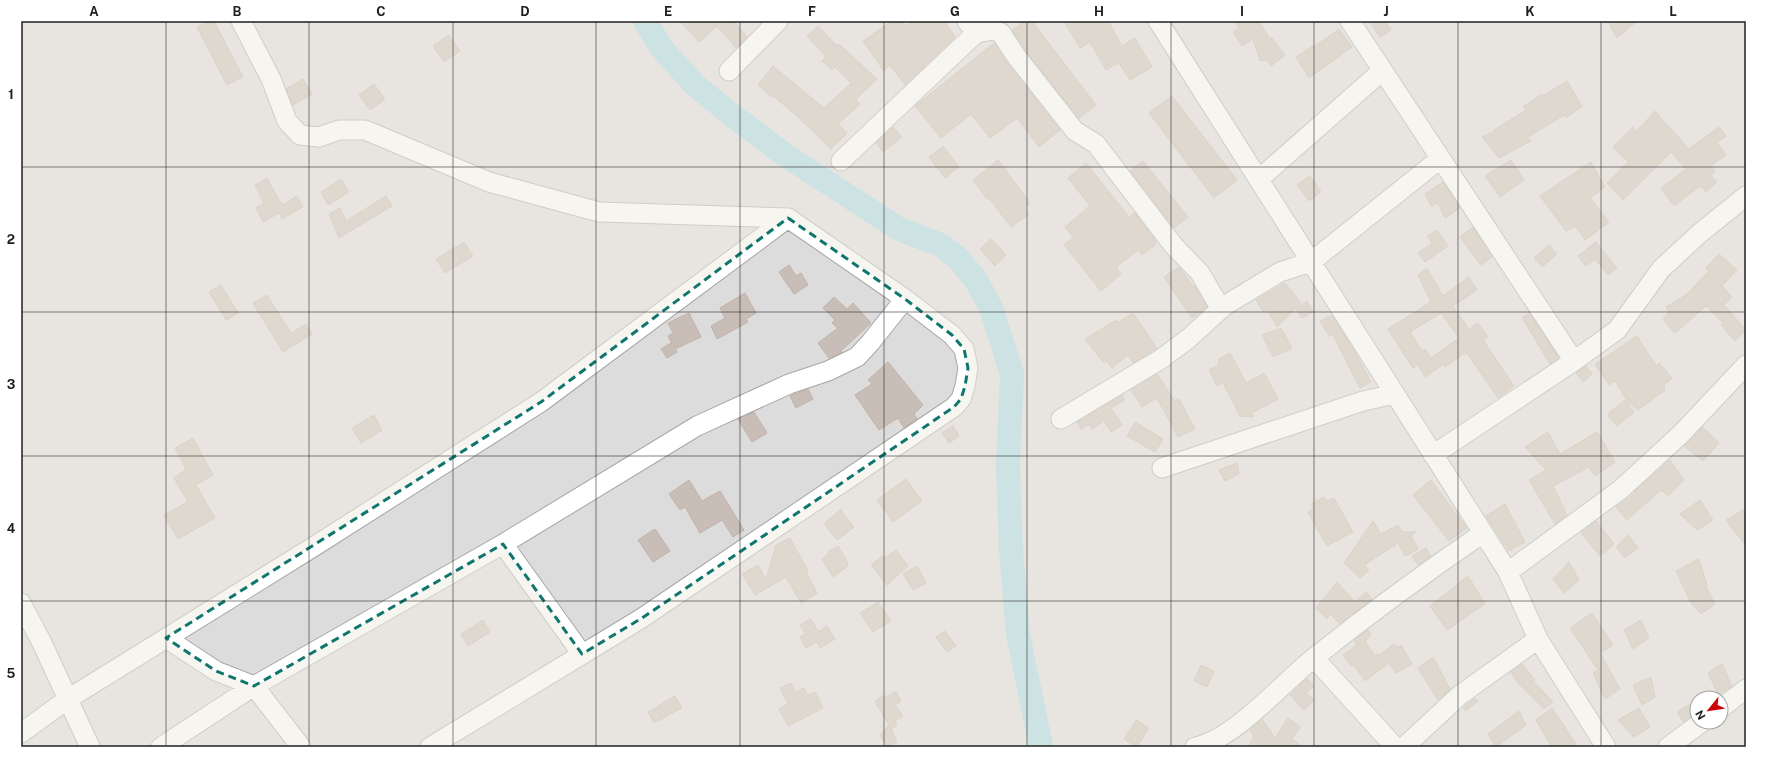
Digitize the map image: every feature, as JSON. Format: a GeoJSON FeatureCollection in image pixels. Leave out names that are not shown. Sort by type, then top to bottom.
{"type":"FeatureCollection","features":[{"type":"Feature","properties":{"kind":"street"},"geometry":{"type":"LineString","coordinates":[[241,21],[271,79],[287,121],[300,134],[319,137],[339,130],[365,130],[489,182],[599,212],[788,218],[905,299],[952,335],[964,349],[968,368],[966,380],[961,399],[954,407],[642,618],[430,747]]}},
{"type":"Feature","properties":{"kind":"street"},"geometry":{"type":"LineString","coordinates":[[729,71],[778,21]]}},
{"type":"Feature","properties":{"kind":"street"},"geometry":{"type":"LineString","coordinates":[[841,161],[972,27],[994,21]]}},
{"type":"Feature","properties":{"kind":"street"},"geometry":{"type":"LineString","coordinates":[[1158,21],[1508,572],[1538,639],[1606,747]]}},
{"type":"Feature","properties":{"kind":"street"},"geometry":{"type":"LineString","coordinates":[[1350,21],[1574,361]]}},
{"type":"Feature","properties":{"kind":"street"},"geometry":{"type":"LineString","coordinates":[[972,27],[994,30],[1001,34],[1016,56],[1075,131],[1096,144],[1173,245],[1200,273],[1221,309]]}},
{"type":"Feature","properties":{"kind":"street"},"geometry":{"type":"LineString","coordinates":[[1259,179],[1382,71]]}},
{"type":"Feature","properties":{"kind":"street"},"geometry":{"type":"LineString","coordinates":[[1061,419],[1161,359],[1188,339],[1221,309],[1280,272],[1311,262],[1440,159]]}},
{"type":"Feature","properties":{"kind":"street"},"geometry":{"type":"LineString","coordinates":[[1433,455],[1574,361],[1617,330],[1661,269],[1700,233],[1746,196]]}},
{"type":"Feature","properties":{"kind":"street"},"geometry":{"type":"LineString","coordinates":[[21,733],[68,699],[541,402],[788,218]]}},
{"type":"Feature","properties":{"kind":"street"},"geometry":{"type":"LineString","coordinates":[[161,747],[254,686],[503,544],[697,426],[789,384],[828,371],[857,357],[905,299]]}},
{"type":"Feature","properties":{"kind":"street"},"geometry":{"type":"LineString","coordinates":[[1508,572],[1620,490],[1681,434],[1746,365]]}},
{"type":"Feature","properties":{"kind":"street"},"geometry":{"type":"LineString","coordinates":[[1162,468],[1363,401],[1395,394]]}},
{"type":"Feature","properties":{"kind":"street"},"geometry":{"type":"LineString","coordinates":[[1195,747],[1206,745],[1230,730],[1267,700],[1314,658],[1446,558],[1483,533]]}},
{"type":"Feature","properties":{"kind":"street"},"geometry":{"type":"LineString","coordinates":[[503,544],[582,654]]}},
{"type":"Feature","properties":{"kind":"street"},"geometry":{"type":"LineString","coordinates":[[21,603],[42,643],[90,747]]}},
{"type":"Feature","properties":{"kind":"street"},"geometry":{"type":"LineString","coordinates":[[166,638],[216,671],[254,686],[301,747]]}},
{"type":"Feature","properties":{"kind":"street"},"geometry":{"type":"LineString","coordinates":[[1404,747],[1460,695],[1538,639]]}},
{"type":"Feature","properties":{"kind":"street"},"geometry":{"type":"LineString","coordinates":[[1314,658],[1395,747]]}},
{"type":"Feature","properties":{"kind":"street"},"geometry":{"type":"LineString","coordinates":[[1729,702],[1746,689]]}},
{"type":"Feature","properties":{"kind":"street"},"geometry":{"type":"LineString","coordinates":[[1668,747],[1691,730]]}},
{"type":"Feature","properties":{"kind":"highlighted area"},"geometry":{"type":"Polygon","coordinates":[[[788,218],[905,299],[952,335],[964,349],[968,368],[965,386],[961,399],[954,407],[642,618],[582,654],[503,544],[254,686],[216,671],[166,638],[541,402],[788,218]]]}},
{"type":"Feature","properties":{"kind":"shaded area"},"geometry":{"type":"Polygon","coordinates":[[[21,21],[1746,21],[1746,747],[21,747],[21,21]]]}},
{"type":"Feature","properties":{"kind":"building"},"geometry":{"type":"Polygon","coordinates":[[[209,21],[214,21],[243,77],[227,85],[197,27],[209,21]]]}},
{"type":"Feature","properties":{"kind":"building"},"geometry":{"type":"Polygon","coordinates":[[[680,21],[734,21],[747,37],[736,48],[717,26],[699,42],[680,21]]]}},
{"type":"Feature","properties":{"kind":"building"},"geometry":{"type":"Polygon","coordinates":[[[892,21],[902,21],[906,26],[914,21],[944,21],[955,37],[905,85],[890,65],[884,71],[863,41],[892,21]]]}},
{"type":"Feature","properties":{"kind":"building"},"geometry":{"type":"Polygon","coordinates":[[[1025,21],[1032,21],[1096,105],[1079,118],[1025,50],[1012,30],[1025,21]]]}},
{"type":"Feature","properties":{"kind":"building"},"geometry":{"type":"Polygon","coordinates":[[[1064,21],[1108,21],[1122,46],[1135,38],[1152,67],[1130,80],[1119,63],[1106,70],[1090,42],[1080,48],[1064,21]]]}},
{"type":"Feature","properties":{"kind":"building"},"geometry":{"type":"Polygon","coordinates":[[[1235,21],[1259,21],[1270,39],[1271,37],[1285,55],[1271,66],[1266,60],[1260,61],[1253,39],[1242,46],[1233,32],[1239,28],[1235,21]]]}},
{"type":"Feature","properties":{"kind":"building"},"geometry":{"type":"Polygon","coordinates":[[[1369,21],[1385,21],[1391,30],[1380,37],[1369,21]]]}},
{"type":"Feature","properties":{"kind":"building"},"geometry":{"type":"Polygon","coordinates":[[[1608,21],[1637,21],[1617,38],[1608,21]]]}},
{"type":"Feature","properties":{"kind":"building"},"geometry":{"type":"Polygon","coordinates":[[[818,26],[837,46],[839,44],[877,79],[856,99],[860,104],[838,124],[847,133],[831,149],[797,116],[772,95],[771,97],[758,85],[773,66],[824,108],[851,83],[835,67],[832,70],[822,61],[826,57],[807,36],[818,26]]]}},
{"type":"Feature","properties":{"kind":"building"},"geometry":{"type":"Polygon","coordinates":[[[1339,29],[1352,47],[1309,78],[1296,57],[1313,46],[1314,47],[1339,29]]]}},
{"type":"Feature","properties":{"kind":"building"},"geometry":{"type":"Polygon","coordinates":[[[449,35],[460,51],[444,62],[433,46],[449,35]]]}},
{"type":"Feature","properties":{"kind":"building"},"geometry":{"type":"Polygon","coordinates":[[[994,43],[1007,63],[1060,130],[1039,147],[1017,118],[990,138],[971,114],[941,138],[915,106],[994,43]]]}},
{"type":"Feature","properties":{"kind":"building"},"geometry":{"type":"Polygon","coordinates":[[[303,79],[312,94],[293,105],[286,89],[303,79]]]}},
{"type":"Feature","properties":{"kind":"building"},"geometry":{"type":"Polygon","coordinates":[[[1567,81],[1582,106],[1566,118],[1564,115],[1528,137],[1531,141],[1499,158],[1482,137],[1495,131],[1494,130],[1526,110],[1523,107],[1542,94],[1543,96],[1567,81]]]}},
{"type":"Feature","properties":{"kind":"building"},"geometry":{"type":"Polygon","coordinates":[[[374,84],[385,99],[370,110],[359,95],[374,84]]]}},
{"type":"Feature","properties":{"kind":"building"},"geometry":{"type":"Polygon","coordinates":[[[1172,96],[1237,180],[1214,198],[1149,113],[1172,96]]]}},
{"type":"Feature","properties":{"kind":"building"},"geometry":{"type":"Polygon","coordinates":[[[1655,111],[1689,149],[1719,127],[1726,136],[1717,143],[1726,155],[1711,166],[1715,171],[1711,175],[1717,182],[1706,192],[1700,186],[1674,206],[1661,188],[1686,169],[1671,152],[1623,200],[1607,183],[1628,162],[1613,147],[1633,127],[1636,132],[1655,111]]]}},
{"type":"Feature","properties":{"kind":"building"},"geometry":{"type":"Polygon","coordinates":[[[893,127],[902,137],[883,152],[876,143],[893,127]]]}},
{"type":"Feature","properties":{"kind":"building"},"geometry":{"type":"Polygon","coordinates":[[[943,146],[959,167],[945,178],[929,157],[943,146]]]}},
{"type":"Feature","properties":{"kind":"building"},"geometry":{"type":"Polygon","coordinates":[[[998,160],[1030,203],[1024,208],[1029,214],[1011,227],[973,180],[998,160]]]}},
{"type":"Feature","properties":{"kind":"building"},"geometry":{"type":"Polygon","coordinates":[[[1511,160],[1524,180],[1500,197],[1485,176],[1511,160]]]}},
{"type":"Feature","properties":{"kind":"building"},"geometry":{"type":"Polygon","coordinates":[[[1143,161],[1188,217],[1174,228],[1130,171],[1143,161]]]}},
{"type":"Feature","properties":{"kind":"building"},"geometry":{"type":"Polygon","coordinates":[[[1591,162],[1605,187],[1590,198],[1609,222],[1585,240],[1576,226],[1566,231],[1540,196],[1591,162]]]}},
{"type":"Feature","properties":{"kind":"building"},"geometry":{"type":"Polygon","coordinates":[[[1086,163],[1129,217],[1135,213],[1156,241],[1154,246],[1142,255],[1138,250],[1116,267],[1121,274],[1101,291],[1064,245],[1073,237],[1065,227],[1090,206],[1068,178],[1086,163]]]}},
{"type":"Feature","properties":{"kind":"building"},"geometry":{"type":"Polygon","coordinates":[[[1310,176],[1321,192],[1309,201],[1297,185],[1310,176]]]}},
{"type":"Feature","properties":{"kind":"building"},"geometry":{"type":"Polygon","coordinates":[[[267,178],[282,205],[297,196],[303,207],[282,219],[279,213],[263,222],[256,208],[264,203],[255,185],[267,178]]]}},
{"type":"Feature","properties":{"kind":"building"},"geometry":{"type":"Polygon","coordinates":[[[341,179],[349,192],[328,205],[321,192],[341,179]]]}},
{"type":"Feature","properties":{"kind":"building"},"geometry":{"type":"Polygon","coordinates":[[[1443,182],[1460,208],[1445,218],[1438,203],[1431,206],[1425,194],[1443,182]]]}},
{"type":"Feature","properties":{"kind":"building"},"geometry":{"type":"Polygon","coordinates":[[[386,196],[392,206],[339,238],[329,214],[340,208],[346,221],[386,196]]]}},
{"type":"Feature","properties":{"kind":"building"},"geometry":{"type":"Polygon","coordinates":[[[1473,227],[1492,257],[1481,265],[1460,237],[1473,227]]]}},
{"type":"Feature","properties":{"kind":"building"},"geometry":{"type":"Polygon","coordinates":[[[1437,230],[1448,246],[1425,262],[1418,253],[1432,243],[1427,236],[1437,230]]]}},
{"type":"Feature","properties":{"kind":"building"},"geometry":{"type":"Polygon","coordinates":[[[991,239],[1006,255],[995,266],[980,249],[991,239]]]}},
{"type":"Feature","properties":{"kind":"building"},"geometry":{"type":"Polygon","coordinates":[[[464,242],[473,256],[445,273],[436,259],[464,242]]]}},
{"type":"Feature","properties":{"kind":"building"},"geometry":{"type":"Polygon","coordinates":[[[1596,242],[1617,268],[1608,275],[1595,259],[1586,266],[1578,256],[1596,242]]]}},
{"type":"Feature","properties":{"kind":"building"},"geometry":{"type":"Polygon","coordinates":[[[1549,245],[1557,254],[1542,267],[1534,258],[1549,245]]]}},
{"type":"Feature","properties":{"kind":"building"},"geometry":{"type":"Polygon","coordinates":[[[1719,254],[1737,270],[1722,286],[1732,297],[1724,305],[1746,330],[1735,341],[1721,325],[1723,323],[1706,306],[1675,333],[1663,320],[1669,311],[1666,307],[1686,295],[1709,271],[1706,268],[1719,254]]]}},
{"type":"Feature","properties":{"kind":"building"},"geometry":{"type":"Polygon","coordinates":[[[789,265],[796,276],[801,273],[808,285],[794,294],[779,272],[789,265]]]}},
{"type":"Feature","properties":{"kind":"building"},"geometry":{"type":"Polygon","coordinates":[[[1179,267],[1193,286],[1194,285],[1207,307],[1192,318],[1164,277],[1179,267]]]}},
{"type":"Feature","properties":{"kind":"building"},"geometry":{"type":"Polygon","coordinates":[[[1427,268],[1443,296],[1469,277],[1477,290],[1453,306],[1469,329],[1478,323],[1488,337],[1483,340],[1514,386],[1498,398],[1466,352],[1445,367],[1444,364],[1425,377],[1418,365],[1413,368],[1388,329],[1431,302],[1418,275],[1427,268]],[[1441,313],[1410,332],[1422,351],[1425,349],[1431,358],[1459,338],[1441,313]]]}},
{"type":"Feature","properties":{"kind":"building"},"geometry":{"type":"Polygon","coordinates":[[[1285,283],[1301,303],[1277,327],[1267,309],[1263,312],[1256,300],[1285,283]]]}},
{"type":"Feature","properties":{"kind":"building"},"geometry":{"type":"Polygon","coordinates":[[[221,285],[238,313],[226,320],[209,292],[221,285]]]}},
{"type":"Feature","properties":{"kind":"building"},"geometry":{"type":"Polygon","coordinates":[[[745,293],[756,313],[746,319],[748,322],[717,339],[711,326],[725,318],[720,308],[745,293]]]}},
{"type":"Feature","properties":{"kind":"building"},"geometry":{"type":"Polygon","coordinates":[[[267,295],[291,333],[306,324],[312,334],[283,352],[253,303],[267,295]]]}},
{"type":"Feature","properties":{"kind":"building"},"geometry":{"type":"Polygon","coordinates":[[[834,297],[847,309],[853,303],[871,323],[841,351],[842,352],[829,358],[818,343],[838,328],[832,323],[835,320],[823,308],[834,297]]]}},
{"type":"Feature","properties":{"kind":"building"},"geometry":{"type":"Polygon","coordinates":[[[1307,301],[1313,312],[1302,318],[1296,309],[1307,301]]]}},
{"type":"Feature","properties":{"kind":"building"},"geometry":{"type":"Polygon","coordinates":[[[689,313],[701,337],[675,349],[677,352],[667,358],[661,349],[671,343],[672,344],[668,336],[673,333],[668,323],[689,313]]]}},
{"type":"Feature","properties":{"kind":"building"},"geometry":{"type":"Polygon","coordinates":[[[1133,313],[1157,348],[1133,363],[1128,355],[1112,368],[1106,360],[1103,362],[1085,339],[1116,320],[1118,322],[1133,313]]]}},
{"type":"Feature","properties":{"kind":"building"},"geometry":{"type":"Polygon","coordinates":[[[1529,313],[1559,358],[1550,364],[1522,318],[1529,313]]]}},
{"type":"Feature","properties":{"kind":"building"},"geometry":{"type":"Polygon","coordinates":[[[1332,315],[1371,382],[1360,388],[1333,335],[1329,336],[1320,321],[1332,315]]]}},
{"type":"Feature","properties":{"kind":"building"},"geometry":{"type":"Polygon","coordinates":[[[1281,328],[1292,348],[1273,357],[1262,335],[1281,328]]]}},
{"type":"Feature","properties":{"kind":"building"},"geometry":{"type":"Polygon","coordinates":[[[1637,336],[1656,366],[1659,363],[1672,378],[1664,385],[1665,390],[1638,410],[1628,402],[1615,381],[1609,385],[1595,364],[1637,336]]]}},
{"type":"Feature","properties":{"kind":"building"},"geometry":{"type":"Polygon","coordinates":[[[1230,353],[1246,383],[1264,373],[1278,399],[1252,413],[1254,417],[1240,416],[1223,383],[1217,386],[1209,370],[1218,365],[1219,359],[1230,353]]]}},
{"type":"Feature","properties":{"kind":"building"},"geometry":{"type":"Polygon","coordinates":[[[888,362],[923,405],[914,414],[917,419],[904,428],[898,418],[879,430],[855,395],[872,384],[868,380],[888,362]]]}},
{"type":"Feature","properties":{"kind":"building"},"geometry":{"type":"Polygon","coordinates":[[[1586,366],[1592,374],[1583,382],[1576,373],[1586,366]]]}},
{"type":"Feature","properties":{"kind":"building"},"geometry":{"type":"Polygon","coordinates":[[[1157,374],[1175,401],[1179,399],[1195,429],[1178,437],[1157,398],[1142,407],[1131,390],[1157,374]]]}},
{"type":"Feature","properties":{"kind":"building"},"geometry":{"type":"Polygon","coordinates":[[[808,389],[813,399],[796,408],[790,396],[808,389]]]}},
{"type":"Feature","properties":{"kind":"building"},"geometry":{"type":"Polygon","coordinates":[[[1122,395],[1125,400],[1111,408],[1122,425],[1111,432],[1104,421],[1092,429],[1089,424],[1081,429],[1077,422],[1122,395]]]}},
{"type":"Feature","properties":{"kind":"building"},"geometry":{"type":"Polygon","coordinates":[[[1625,400],[1634,412],[1617,426],[1609,417],[1609,413],[1625,400]]]}},
{"type":"Feature","properties":{"kind":"building"},"geometry":{"type":"Polygon","coordinates":[[[754,412],[767,433],[752,442],[738,419],[754,412]]]}},
{"type":"Feature","properties":{"kind":"building"},"geometry":{"type":"Polygon","coordinates":[[[374,415],[382,430],[361,443],[352,428],[374,415]]]}},
{"type":"Feature","properties":{"kind":"building"},"geometry":{"type":"Polygon","coordinates":[[[1135,422],[1163,439],[1155,452],[1127,436],[1135,422]]]}},
{"type":"Feature","properties":{"kind":"building"},"geometry":{"type":"Polygon","coordinates":[[[953,426],[959,436],[949,443],[942,433],[953,426]]]}},
{"type":"Feature","properties":{"kind":"building"},"geometry":{"type":"Polygon","coordinates":[[[1703,427],[1719,443],[1703,461],[1684,446],[1703,427]]]}},
{"type":"Feature","properties":{"kind":"building"},"geometry":{"type":"Polygon","coordinates":[[[1548,432],[1560,454],[1597,432],[1615,462],[1595,476],[1589,467],[1553,486],[1567,515],[1555,524],[1529,480],[1546,470],[1525,447],[1548,432]]]}},
{"type":"Feature","properties":{"kind":"building"},"geometry":{"type":"Polygon","coordinates":[[[193,438],[213,475],[196,485],[215,518],[178,539],[164,515],[188,502],[174,478],[186,469],[175,448],[193,438]]]}},
{"type":"Feature","properties":{"kind":"building"},"geometry":{"type":"Polygon","coordinates":[[[1670,460],[1684,480],[1668,496],[1661,490],[1627,520],[1616,507],[1634,494],[1634,492],[1670,460]]]}},
{"type":"Feature","properties":{"kind":"building"},"geometry":{"type":"Polygon","coordinates":[[[1237,463],[1239,474],[1225,481],[1219,470],[1237,463]]]}},
{"type":"Feature","properties":{"kind":"building"},"geometry":{"type":"Polygon","coordinates":[[[906,479],[922,501],[893,522],[877,500],[906,479]]]}},
{"type":"Feature","properties":{"kind":"building"},"geometry":{"type":"Polygon","coordinates":[[[689,480],[702,501],[720,491],[744,530],[733,537],[722,520],[700,533],[685,507],[680,510],[669,494],[689,480]]]}},
{"type":"Feature","properties":{"kind":"building"},"geometry":{"type":"Polygon","coordinates":[[[1431,480],[1467,528],[1449,541],[1413,495],[1431,480]]]}},
{"type":"Feature","properties":{"kind":"building"},"geometry":{"type":"Polygon","coordinates":[[[1324,497],[1327,501],[1334,498],[1353,532],[1327,546],[1308,512],[1314,509],[1311,504],[1324,497]]]}},
{"type":"Feature","properties":{"kind":"building"},"geometry":{"type":"Polygon","coordinates":[[[1700,500],[1713,520],[1697,530],[1680,514],[1700,500]]]}},
{"type":"Feature","properties":{"kind":"building"},"geometry":{"type":"Polygon","coordinates":[[[1505,504],[1525,542],[1509,551],[1486,516],[1505,504]]]}},
{"type":"Feature","properties":{"kind":"building"},"geometry":{"type":"Polygon","coordinates":[[[1746,508],[1746,546],[1726,520],[1746,508]]]}},
{"type":"Feature","properties":{"kind":"building"},"geometry":{"type":"Polygon","coordinates":[[[841,509],[854,527],[845,534],[844,532],[844,535],[837,540],[824,524],[841,509]]]}},
{"type":"Feature","properties":{"kind":"building"},"geometry":{"type":"Polygon","coordinates":[[[1373,521],[1381,534],[1398,525],[1402,532],[1416,532],[1411,535],[1418,549],[1405,556],[1398,543],[1364,565],[1369,570],[1360,578],[1344,563],[1373,521]]]}},
{"type":"Feature","properties":{"kind":"building"},"geometry":{"type":"Polygon","coordinates":[[[1596,521],[1614,544],[1600,556],[1581,533],[1596,521]]]}},
{"type":"Feature","properties":{"kind":"building"},"geometry":{"type":"Polygon","coordinates":[[[655,529],[670,551],[653,562],[638,540],[655,529]]]}},
{"type":"Feature","properties":{"kind":"building"},"geometry":{"type":"Polygon","coordinates":[[[1628,535],[1638,548],[1625,558],[1616,547],[1628,535]]]}},
{"type":"Feature","properties":{"kind":"building"},"geometry":{"type":"Polygon","coordinates":[[[790,538],[808,571],[806,572],[817,593],[801,603],[786,577],[755,595],[742,574],[758,565],[766,579],[776,545],[790,538]]]}},
{"type":"Feature","properties":{"kind":"building"},"geometry":{"type":"Polygon","coordinates":[[[838,546],[847,561],[848,566],[833,577],[822,559],[828,554],[829,551],[838,546]]]}},
{"type":"Feature","properties":{"kind":"building"},"geometry":{"type":"Polygon","coordinates":[[[1426,548],[1431,556],[1418,565],[1412,556],[1426,548]]]}},
{"type":"Feature","properties":{"kind":"building"},"geometry":{"type":"Polygon","coordinates":[[[896,550],[908,566],[887,585],[871,565],[883,556],[885,558],[896,550]]]}},
{"type":"Feature","properties":{"kind":"building"},"geometry":{"type":"Polygon","coordinates":[[[1699,559],[1707,585],[1706,587],[1715,604],[1701,614],[1691,603],[1676,571],[1699,559]]]}},
{"type":"Feature","properties":{"kind":"building"},"geometry":{"type":"Polygon","coordinates":[[[1569,562],[1579,580],[1564,593],[1553,579],[1569,562]]]}},
{"type":"Feature","properties":{"kind":"building"},"geometry":{"type":"Polygon","coordinates":[[[917,566],[926,583],[913,590],[903,574],[917,566]]]}},
{"type":"Feature","properties":{"kind":"building"},"geometry":{"type":"Polygon","coordinates":[[[1468,576],[1485,604],[1447,630],[1430,606],[1468,576]]]}},
{"type":"Feature","properties":{"kind":"building"},"geometry":{"type":"Polygon","coordinates":[[[1337,582],[1355,602],[1366,592],[1372,599],[1340,624],[1330,614],[1327,619],[1316,608],[1337,582]]]}},
{"type":"Feature","properties":{"kind":"building"},"geometry":{"type":"Polygon","coordinates":[[[878,602],[891,621],[873,632],[860,613],[878,602]]]}},
{"type":"Feature","properties":{"kind":"building"},"geometry":{"type":"Polygon","coordinates":[[[1592,613],[1613,645],[1600,653],[1620,689],[1605,699],[1593,673],[1598,670],[1570,628],[1592,613]]]}},
{"type":"Feature","properties":{"kind":"building"},"geometry":{"type":"Polygon","coordinates":[[[811,619],[818,632],[827,626],[835,639],[820,648],[817,642],[806,648],[800,637],[805,634],[800,625],[811,619]]]}},
{"type":"Feature","properties":{"kind":"building"},"geometry":{"type":"Polygon","coordinates":[[[483,620],[490,632],[468,646],[461,634],[483,620]]]}},
{"type":"Feature","properties":{"kind":"building"},"geometry":{"type":"Polygon","coordinates":[[[1641,620],[1649,638],[1633,649],[1624,630],[1641,620]]]}},
{"type":"Feature","properties":{"kind":"building"},"geometry":{"type":"Polygon","coordinates":[[[1368,630],[1371,634],[1365,642],[1375,656],[1378,654],[1379,655],[1394,644],[1397,647],[1401,645],[1412,664],[1396,673],[1389,663],[1365,681],[1354,665],[1351,666],[1343,655],[1357,645],[1354,640],[1368,630]]]}},
{"type":"Feature","properties":{"kind":"building"},"geometry":{"type":"Polygon","coordinates":[[[945,631],[956,646],[947,652],[936,637],[945,631]]]}},
{"type":"Feature","properties":{"kind":"building"},"geometry":{"type":"Polygon","coordinates":[[[1433,657],[1450,689],[1438,700],[1418,668],[1433,657]]]}},
{"type":"Feature","properties":{"kind":"building"},"geometry":{"type":"Polygon","coordinates":[[[1522,664],[1535,680],[1533,681],[1553,702],[1544,709],[1517,682],[1511,672],[1522,664]]]}},
{"type":"Feature","properties":{"kind":"building"},"geometry":{"type":"Polygon","coordinates":[[[1722,664],[1732,686],[1725,690],[1716,690],[1708,673],[1722,664]]]}},
{"type":"Feature","properties":{"kind":"building"},"geometry":{"type":"Polygon","coordinates":[[[1201,665],[1214,671],[1207,687],[1194,681],[1201,665]]]}},
{"type":"Feature","properties":{"kind":"building"},"geometry":{"type":"Polygon","coordinates":[[[1651,677],[1655,697],[1642,705],[1633,685],[1651,677]]]}},
{"type":"Feature","properties":{"kind":"building"},"geometry":{"type":"Polygon","coordinates":[[[1307,678],[1314,686],[1306,693],[1314,700],[1304,710],[1290,695],[1307,678]]]}},
{"type":"Feature","properties":{"kind":"building"},"geometry":{"type":"Polygon","coordinates":[[[791,683],[796,692],[804,688],[808,695],[815,692],[823,708],[788,726],[779,709],[788,704],[780,688],[791,683]]]}},
{"type":"Feature","properties":{"kind":"building"},"geometry":{"type":"Polygon","coordinates":[[[896,691],[901,701],[895,705],[903,716],[895,721],[897,725],[892,728],[897,742],[887,747],[880,735],[889,725],[875,702],[883,695],[885,698],[896,691]]]}},
{"type":"Feature","properties":{"kind":"building"},"geometry":{"type":"Polygon","coordinates":[[[675,696],[682,708],[654,723],[648,712],[675,696]]]}},
{"type":"Feature","properties":{"kind":"building"},"geometry":{"type":"Polygon","coordinates":[[[1475,698],[1478,701],[1466,711],[1463,708],[1475,698]]]}},
{"type":"Feature","properties":{"kind":"building"},"geometry":{"type":"Polygon","coordinates":[[[1689,705],[1689,718],[1683,722],[1677,712],[1689,705]]]}},
{"type":"Feature","properties":{"kind":"building"},"geometry":{"type":"Polygon","coordinates":[[[1552,708],[1578,747],[1552,747],[1536,720],[1552,708]]]}},
{"type":"Feature","properties":{"kind":"building"},"geometry":{"type":"Polygon","coordinates":[[[1639,708],[1650,727],[1634,737],[1618,720],[1639,708]]]}},
{"type":"Feature","properties":{"kind":"building"},"geometry":{"type":"Polygon","coordinates":[[[1519,711],[1526,725],[1496,747],[1488,734],[1519,711]]]}},
{"type":"Feature","properties":{"kind":"building"},"geometry":{"type":"Polygon","coordinates":[[[1288,718],[1300,727],[1292,739],[1303,747],[1248,747],[1254,737],[1250,730],[1262,719],[1275,738],[1288,718]]]}},
{"type":"Feature","properties":{"kind":"building"},"geometry":{"type":"Polygon","coordinates":[[[1136,720],[1149,728],[1137,747],[1124,739],[1136,720]]]}},
{"type":"Feature","properties":{"kind":"waterway"},"geometry":{"type":"LineString","coordinates":[[645,21],[663,50],[696,86],[732,115],[785,155],[899,229],[941,245],[959,259],[977,282],[991,308],[1012,374],[1008,465],[1011,550],[1018,634],[1041,747]]}}]}
